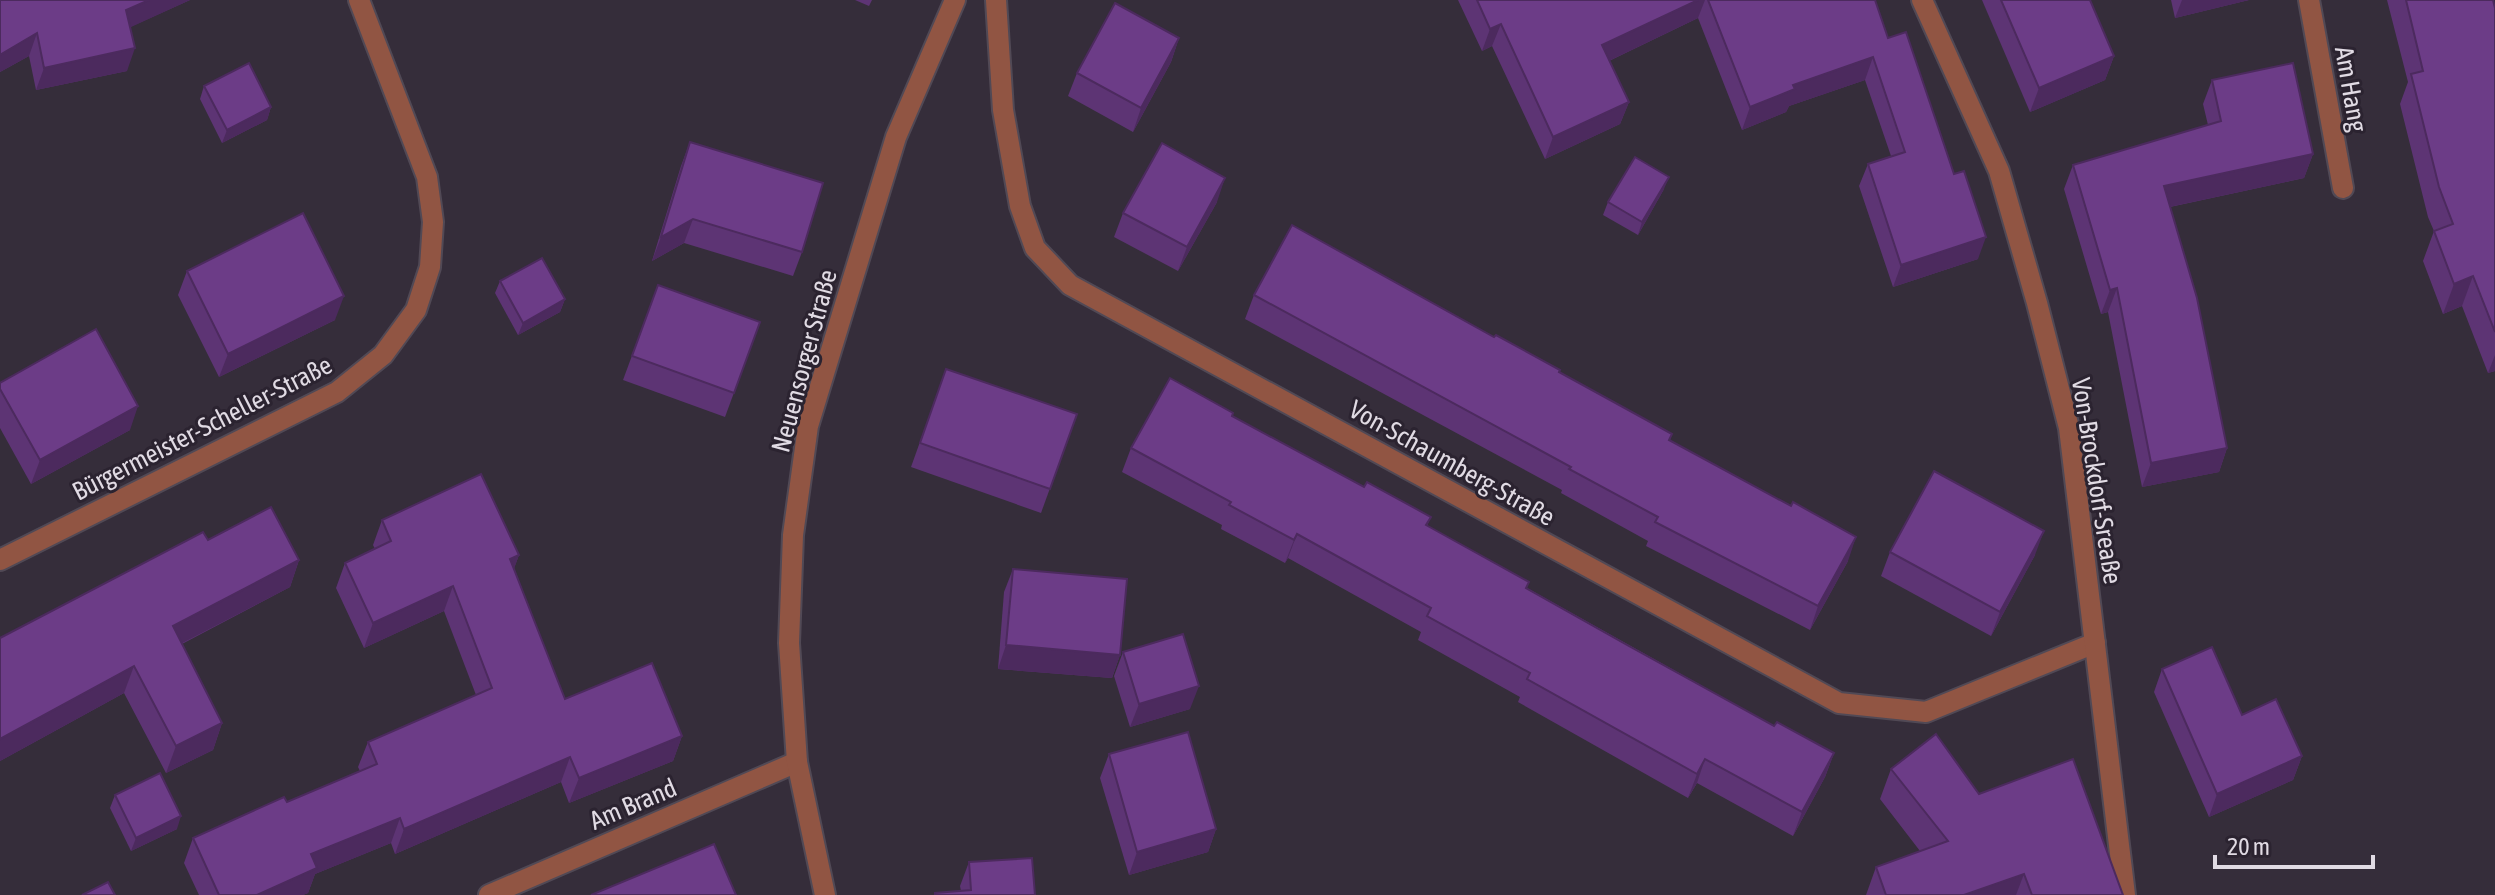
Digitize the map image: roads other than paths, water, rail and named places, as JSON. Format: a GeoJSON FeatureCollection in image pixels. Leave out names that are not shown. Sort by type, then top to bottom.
{"type":"FeatureCollection","features":[{"type":"Feature","properties":{"kind":"street","name":"Bürgermeister-Scheller-Straße"},"geometry":{"type":"LineString","coordinates":[[0,560],[337,392],[383,355],[416,310],[430,267],[433,222],[427,177],[359,0]]}},
{"type":"Feature","properties":{"kind":"street","name":"Neuensorger Straße"},"geometry":{"type":"LineString","coordinates":[[825,895],[797,762],[790,628],[793,535],[808,426],[896,137],[955,0]]}},
{"type":"Feature","properties":{"kind":"street","name":"Von-Schaumberg-Straße"},"geometry":{"type":"LineString","coordinates":[[996,0],[1003,110],[1020,206],[1035,248],[1070,285],[1839,703],[1926,712],[2095,643]]}},
{"type":"Feature","properties":{"kind":"street","name":"Von-Brockdorf-Sreaße"},"geometry":{"type":"LineString","coordinates":[[1922,0],[1999,171],[2069,428],[2125,895]]}},
{"type":"Feature","properties":{"kind":"street","name":"Am Hang"},"geometry":{"type":"LineString","coordinates":[[2309,0],[2343,188]]}},
{"type":"Feature","properties":{"kind":"street","name":"Am Brand"},"geometry":{"type":"LineString","coordinates":[[489,895],[797,762]]}}]}
